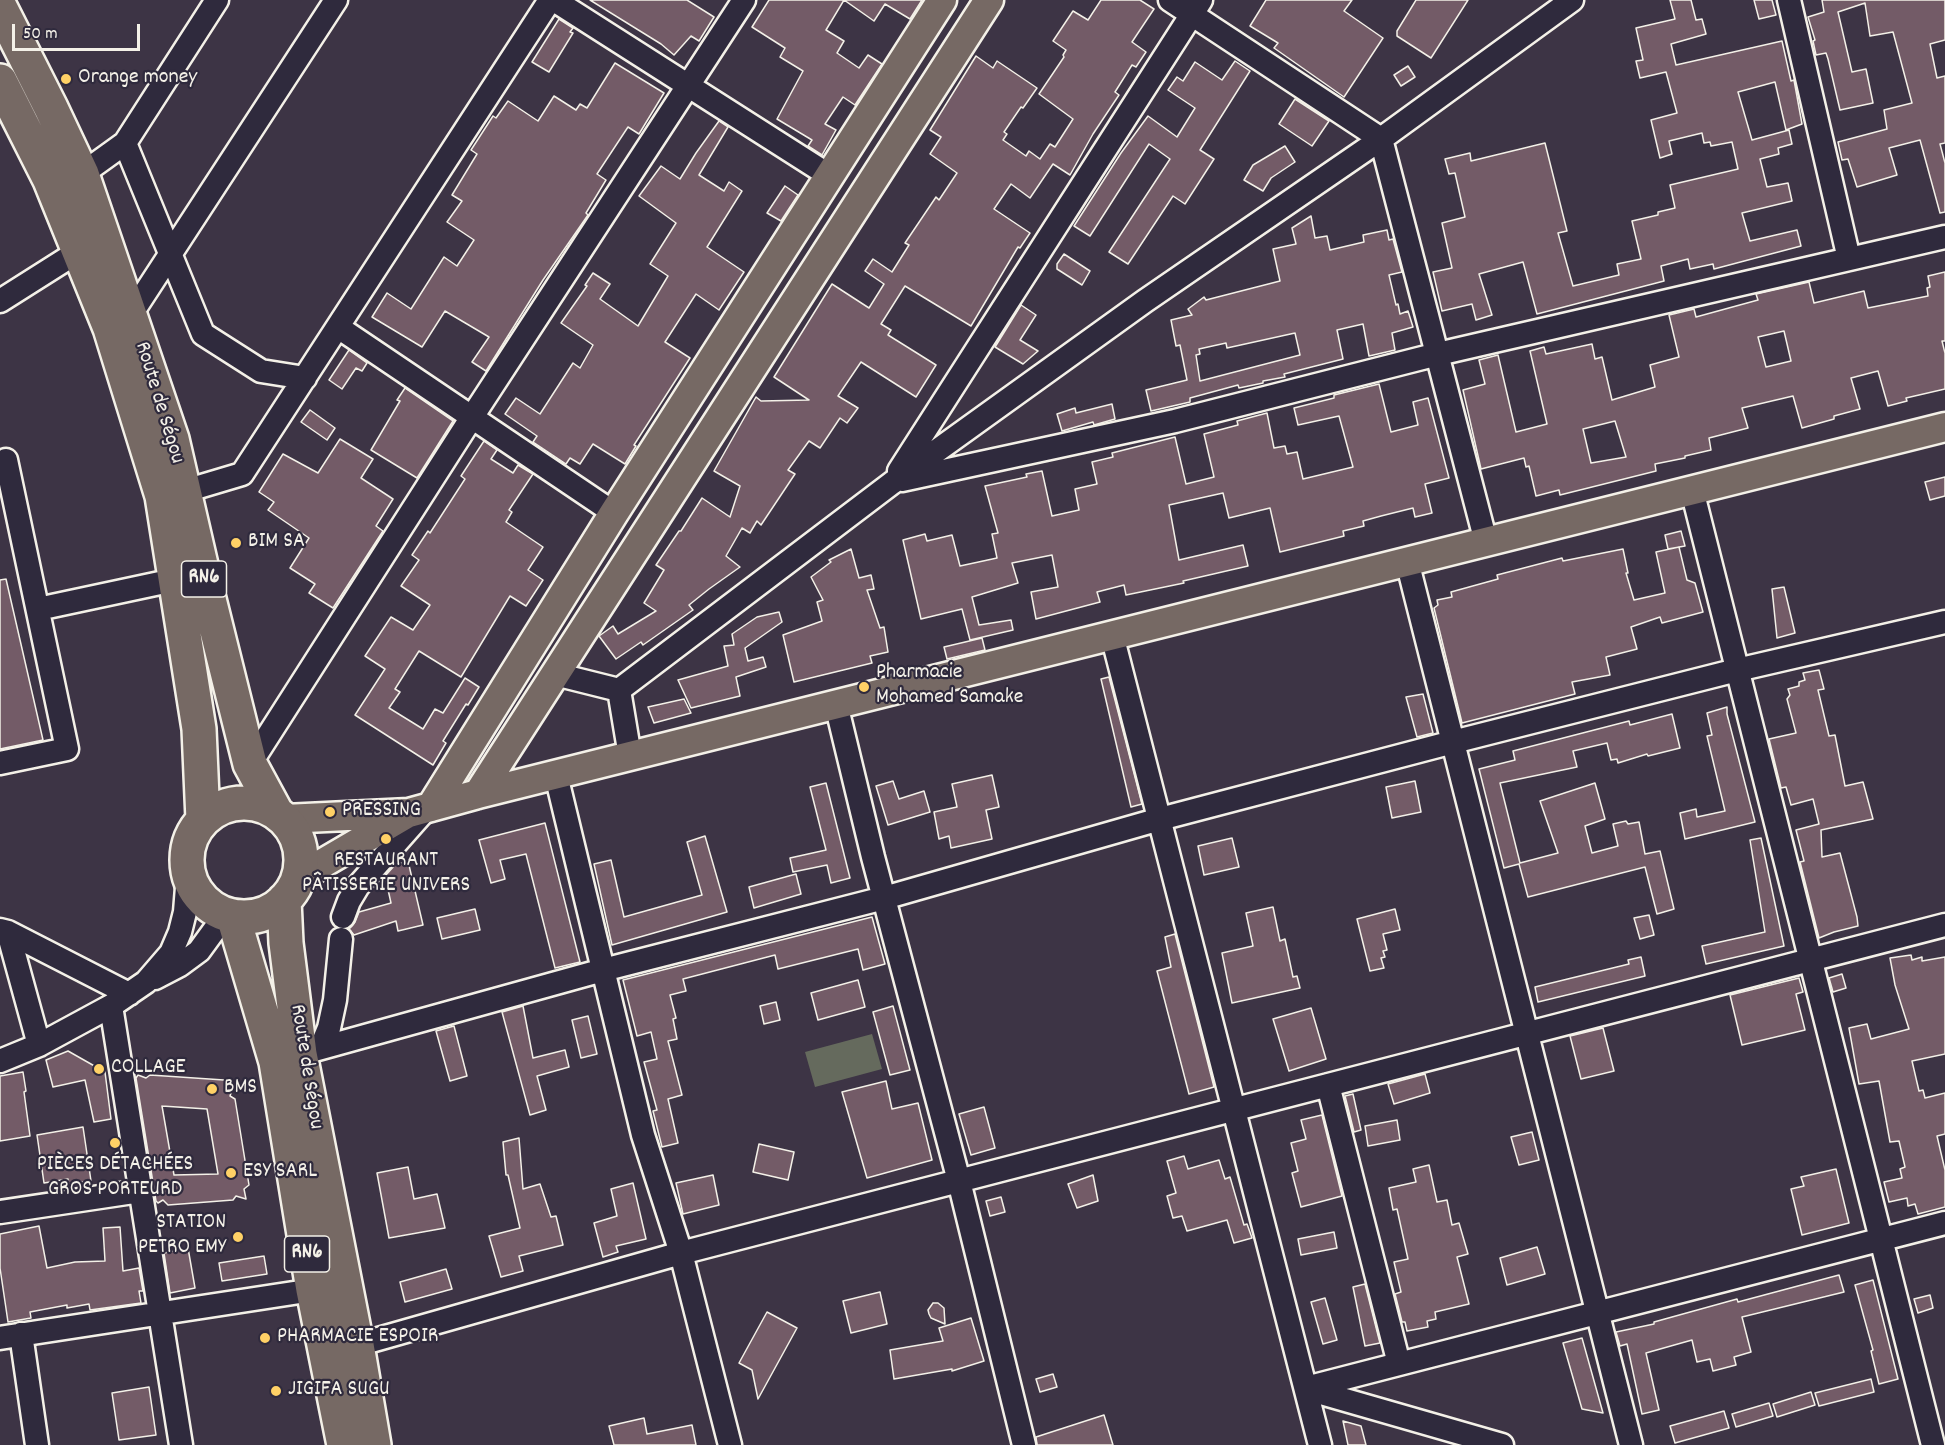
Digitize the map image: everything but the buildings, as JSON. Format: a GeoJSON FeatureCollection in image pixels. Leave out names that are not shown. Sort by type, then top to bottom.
{"type":"FeatureCollection","features":[{"type":"Feature","properties":{"kind":"highway","name":"Route de Ségou"},"geometry":{"type":"LineString","coordinates":[[8,8],[82,174],[172,440],[250,764],[298,839],[302,861],[290,892],[286,943],[311,1050],[374,1445]]}},
{"type":"Feature","properties":{"kind":"highway","name":"Route de Ségou"},"geometry":{"type":"LineString","coordinates":[[0,81],[50,180],[110,328],[162,496],[199,729],[203,820]]}},
{"type":"Feature","properties":{"kind":"highway"},"geometry":{"type":"LineString","coordinates":[[281,815],[258,804],[238,802],[219,808],[203,820],[192,836],[187,855],[188,874],[196,892],[209,906],[229,915],[252,916],[269,911],[290,892]]}},
{"type":"Feature","properties":{"kind":"highway","name":"Route de Ségou"},"geometry":{"type":"LineString","coordinates":[[229,915],[276,1062],[313,1290],[344,1445]]}},
{"type":"Feature","properties":{"kind":"main road"},"geometry":{"type":"LineString","coordinates":[[290,892],[318,866],[422,809],[615,513],[942,0]]}},
{"type":"Feature","properties":{"kind":"main road"},"geometry":{"type":"LineString","coordinates":[[478,794],[989,0]]}},
{"type":"Feature","properties":{"kind":"main road"},"geometry":{"type":"LineString","coordinates":[[281,815],[422,809],[1945,427]]}},
{"type":"Feature","properties":{"kind":"street"},"geometry":{"type":"LineString","coordinates":[[82,174],[125,143],[217,0]]}},
{"type":"Feature","properties":{"kind":"street"},"geometry":{"type":"LineString","coordinates":[[130,316],[336,0]]}},
{"type":"Feature","properties":{"kind":"street"},"geometry":{"type":"LineString","coordinates":[[184,491],[242,474],[552,0],[830,176]]}},
{"type":"Feature","properties":{"kind":"street"},"geometry":{"type":"LineString","coordinates":[[250,764],[472,417],[744,0]]}},
{"type":"Feature","properties":{"kind":"street"},"geometry":{"type":"LineString","coordinates":[[1170,0],[1196,7],[1381,139],[1486,542]]}},
{"type":"Feature","properties":{"kind":"street"},"geometry":{"type":"LineString","coordinates":[[619,690],[892,483],[1145,301],[1381,139],[1572,0]]}},
{"type":"Feature","properties":{"kind":"street"},"geometry":{"type":"LineString","coordinates":[[1789,0],[1849,259]]}},
{"type":"Feature","properties":{"kind":"street"},"geometry":{"type":"LineString","coordinates":[[892,483],[1196,7]]}},
{"type":"Feature","properties":{"kind":"street"},"geometry":{"type":"LineString","coordinates":[[125,143],[203,334],[261,371],[305,378]]}},
{"type":"Feature","properties":{"kind":"street"},"geometry":{"type":"LineString","coordinates":[[892,483],[1175,421],[1438,354],[1945,237]]}},
{"type":"Feature","properties":{"kind":"street"},"geometry":{"type":"LineString","coordinates":[[0,301],[79,251]]}},
{"type":"Feature","properties":{"kind":"street"},"geometry":{"type":"LineString","coordinates":[[338,327],[615,513]]}},
{"type":"Feature","properties":{"kind":"street"},"geometry":{"type":"LineString","coordinates":[[0,763],[67,749],[6,460]]}},
{"type":"Feature","properties":{"kind":"street"},"geometry":{"type":"LineString","coordinates":[[1692,490],[1933,1445]]}},
{"type":"Feature","properties":{"kind":"street"},"geometry":{"type":"LineString","coordinates":[[1407,561],[1631,1445]]}},
{"type":"Feature","properties":{"kind":"street"},"geometry":{"type":"LineString","coordinates":[[38,609],[174,580]]}},
{"type":"Feature","properties":{"kind":"street"},"geometry":{"type":"LineString","coordinates":[[311,1050],[603,970],[884,898],[1160,819],[1453,742],[1737,670],[1945,622]]}},
{"type":"Feature","properties":{"kind":"street"},"geometry":{"type":"LineString","coordinates":[[1112,635],[1320,1445]]}},
{"type":"Feature","properties":{"kind":"street"},"geometry":{"type":"LineString","coordinates":[[555,674],[619,690]]}},
{"type":"Feature","properties":{"kind":"street"},"geometry":{"type":"LineString","coordinates":[[619,690],[630,756]]}},
{"type":"Feature","properties":{"kind":"street"},"geometry":{"type":"LineString","coordinates":[[836,704],[873,857],[959,1181],[1024,1445]]}},
{"type":"Feature","properties":{"kind":"street"},"geometry":{"type":"LineString","coordinates":[[556,775],[643,1135],[681,1253],[730,1445]]}},
{"type":"Feature","properties":{"kind":"street"},"geometry":{"type":"LineString","coordinates":[[311,1050],[329,1028],[335,1000],[342,928],[349,901],[358,886],[422,809]]}},
{"type":"Feature","properties":{"kind":"street"},"geometry":{"type":"LineString","coordinates":[[181,1445],[140,1191],[128,994],[171,953],[180,933],[185,912],[188,874]]}},
{"type":"Feature","properties":{"kind":"street"},"geometry":{"type":"LineString","coordinates":[[0,1060],[39,1045],[180,965],[199,951],[229,915]]}},
{"type":"Feature","properties":{"kind":"street"},"geometry":{"type":"LineString","coordinates":[[357,1345],[681,1253],[1945,925]]}},
{"type":"Feature","properties":{"kind":"street"},"geometry":{"type":"LineString","coordinates":[[4,931],[128,994]]}},
{"type":"Feature","properties":{"kind":"street"},"geometry":{"type":"LineString","coordinates":[[4,931],[39,1045]]}},
{"type":"Feature","properties":{"kind":"street"},"geometry":{"type":"LineString","coordinates":[[1328,1085],[1399,1364]]}},
{"type":"Feature","properties":{"kind":"street"},"geometry":{"type":"LineString","coordinates":[[0,1212],[140,1191]]}},
{"type":"Feature","properties":{"kind":"street"},"geometry":{"type":"LineString","coordinates":[[1306,1388],[1945,1223]]}},
{"type":"Feature","properties":{"kind":"street"},"geometry":{"type":"LineString","coordinates":[[37,1445],[11,1336],[313,1290]]}},
{"type":"Feature","properties":{"kind":"street"},"geometry":{"type":"LineString","coordinates":[[1306,1388],[1502,1445]]}},
{"type":"Feature","properties":{"kind":"green space"},"geometry":{"type":"Polygon","coordinates":[[[872,1034],[882,1069],[815,1087],[805,1052],[872,1034]]]}},
{"type":"Feature","properties":{"kind":"place","name":"Orange money"},"geometry":{"type":"Point","coordinates":[66,79]}},
{"type":"Feature","properties":{"kind":"place","name":"BIM SA"},"geometry":{"type":"Point","coordinates":[236,543]}},
{"type":"Feature","properties":{"kind":"place","name":"Pharmacie Mohamed Samake"},"geometry":{"type":"Point","coordinates":[864,687]}},
{"type":"Feature","properties":{"kind":"place","name":"PRESSING"},"geometry":{"type":"Point","coordinates":[330,812]}},
{"type":"Feature","properties":{"kind":"place","name":"RESTAURANT PÂTISSERIE UNIVERS"},"geometry":{"type":"Point","coordinates":[386,839]}},
{"type":"Feature","properties":{"kind":"place","name":"COLLAGE"},"geometry":{"type":"Point","coordinates":[99,1069]}},
{"type":"Feature","properties":{"kind":"place","name":"BMS"},"geometry":{"type":"Point","coordinates":[212,1089]}},
{"type":"Feature","properties":{"kind":"place","name":"PIÈCES DÉTACHÉES GROS PORTEURD"},"geometry":{"type":"Point","coordinates":[115,1143]}},
{"type":"Feature","properties":{"kind":"place","name":"ESY SARL"},"geometry":{"type":"Point","coordinates":[231,1173]}},
{"type":"Feature","properties":{"kind":"place","name":"STATION PETRO EMY"},"geometry":{"type":"Point","coordinates":[238,1237]}},
{"type":"Feature","properties":{"kind":"place","name":"PHARMACIE ESPOIR"},"geometry":{"type":"Point","coordinates":[265,1338]}},
{"type":"Feature","properties":{"kind":"place","name":"JIGIFA SUGU"},"geometry":{"type":"Point","coordinates":[276,1391]}}]}
